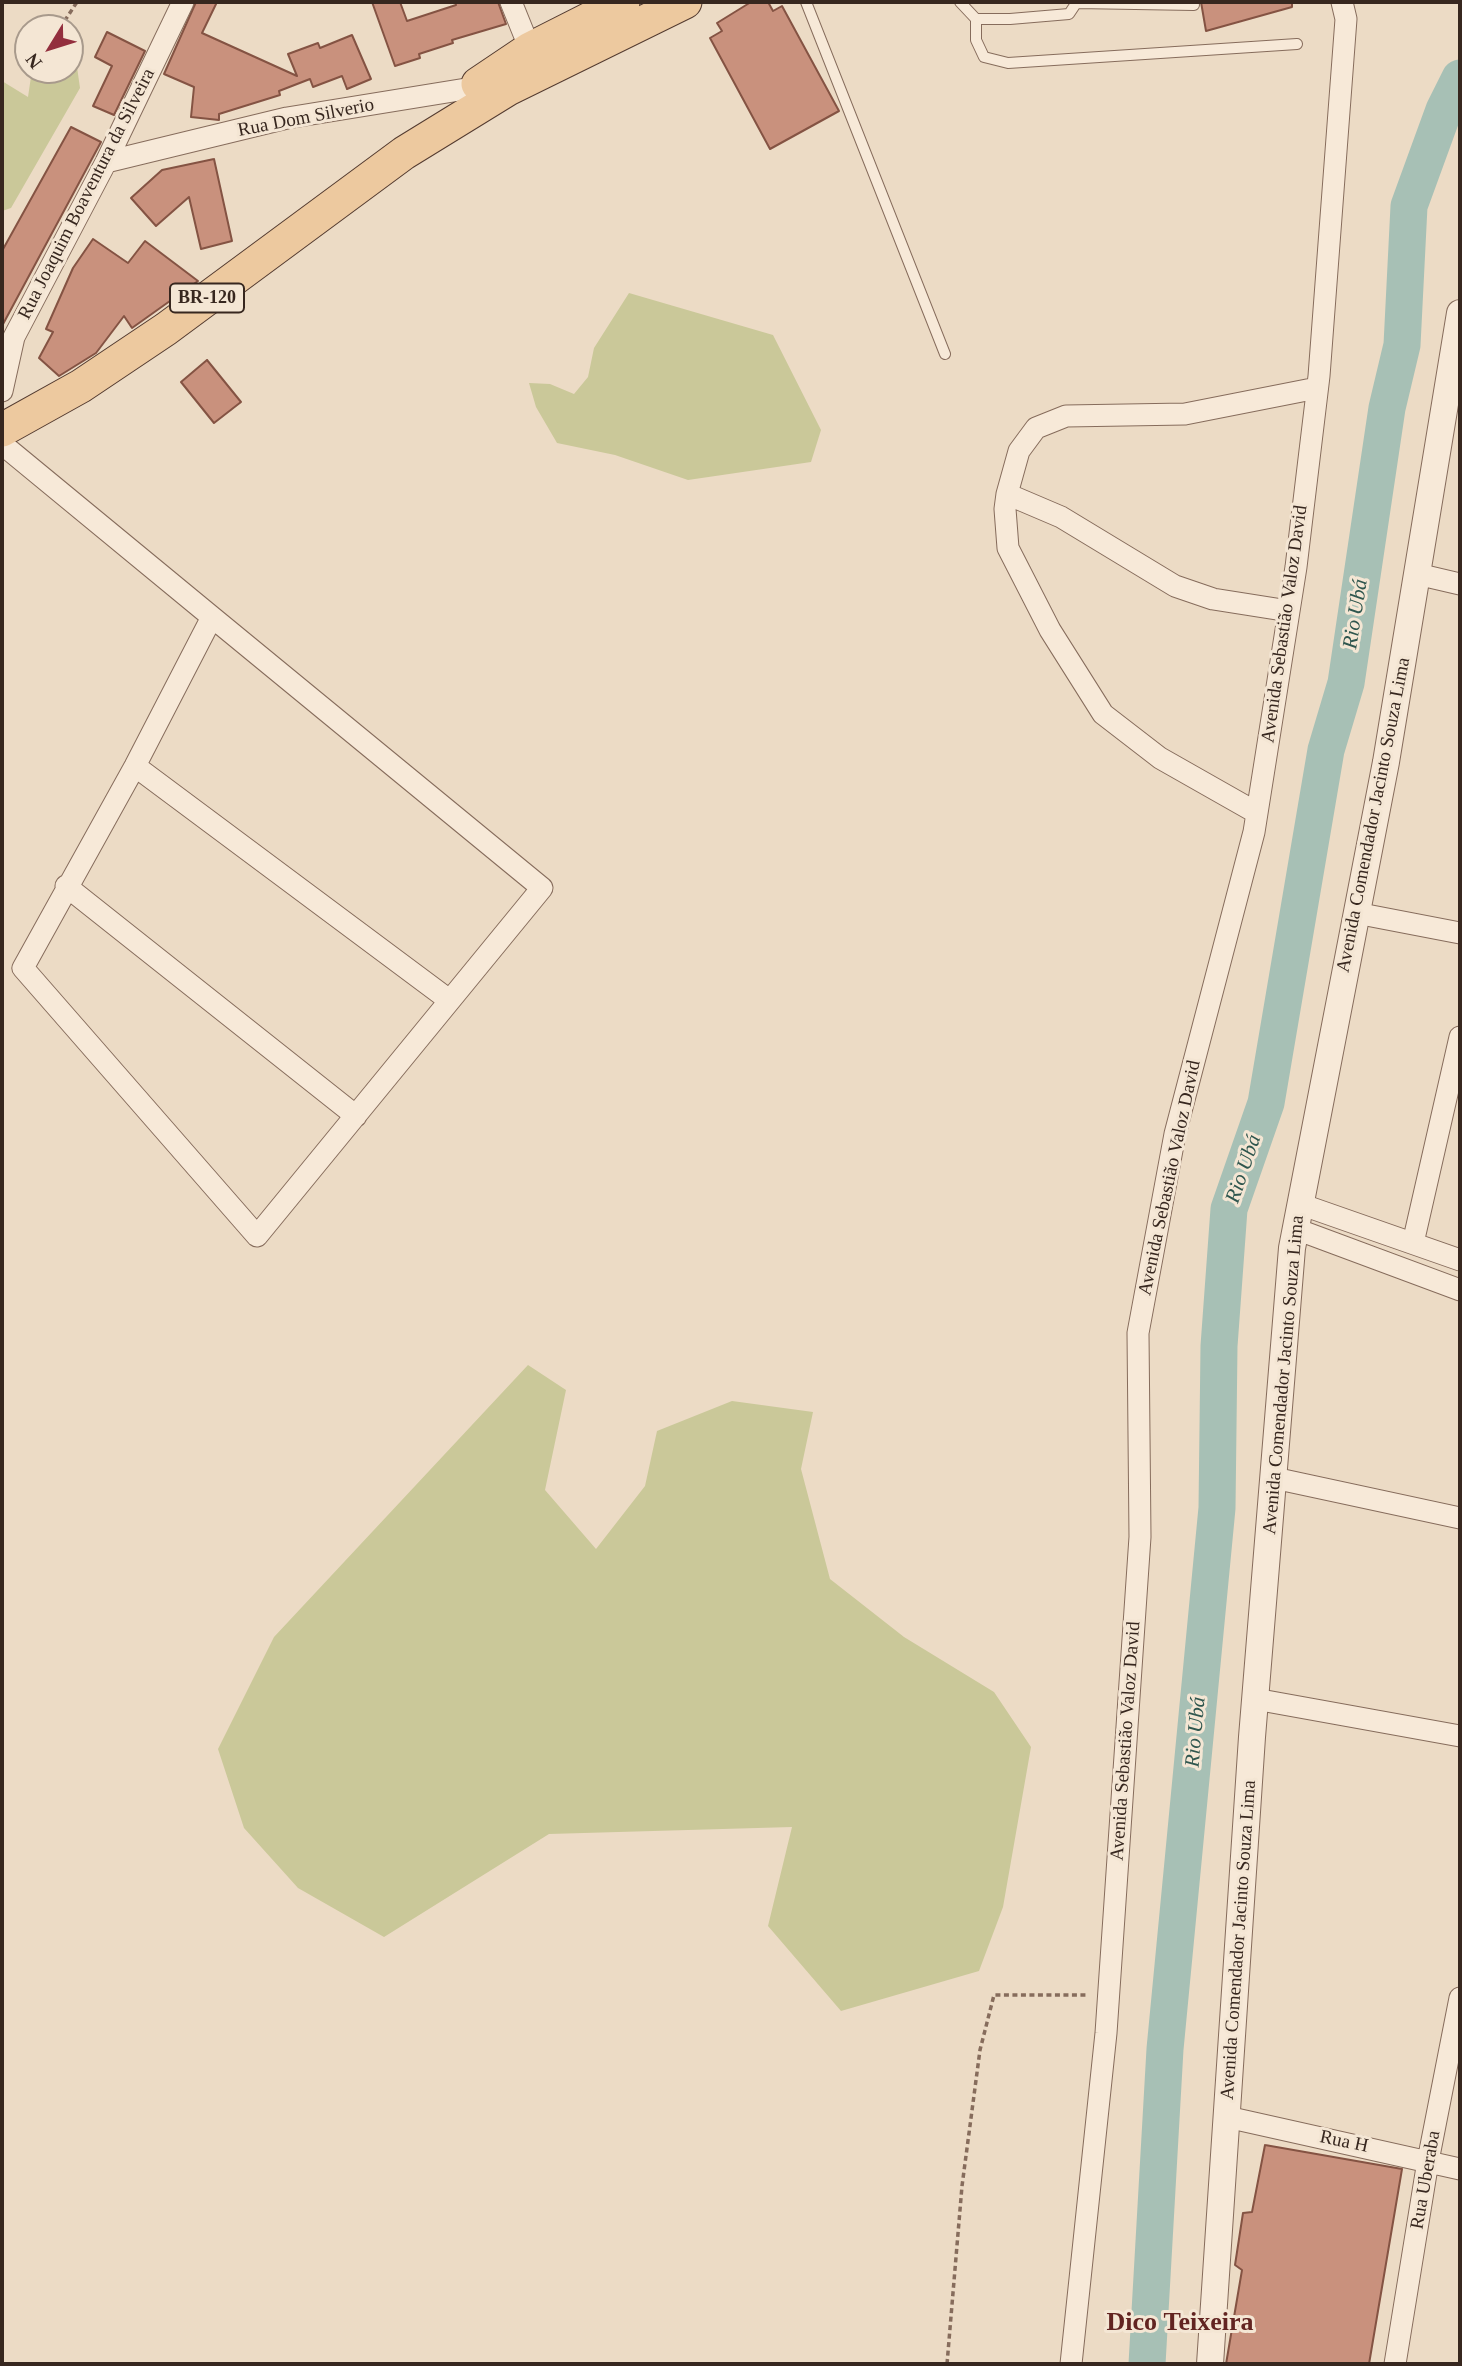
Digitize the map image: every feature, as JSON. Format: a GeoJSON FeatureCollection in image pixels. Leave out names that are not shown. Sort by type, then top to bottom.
{"type":"FeatureCollection","features":[{"type":"Feature","properties":{"kind":"main road","name":"BR-120"},"geometry":{"type":"LineString","coordinates":[[404,153],[472,88],[530,49],[623,2]]}},
{"type":"Feature","properties":{"kind":"main road","name":"BR-120"},"geometry":{"type":"LineString","coordinates":[[2,430],[80,386],[166,329],[404,153],[508,89],[683,2]]}},
{"type":"Feature","properties":{"kind":"street","name":"Rua Joaquim Boaventura da Silveira"},"geometry":{"type":"LineString","coordinates":[[2,391],[14,337],[106,162],[183,2]]}},
{"type":"Feature","properties":{"kind":"street"},"geometry":{"type":"LineString","coordinates":[[510,2],[530,49]]}},
{"type":"Feature","properties":{"kind":"street","name":"Avenida Sebastião Valoz David"},"geometry":{"type":"LineString","coordinates":[[1071,2364],[1109,1995],[1140,1537],[1138,1333],[1175,1134],[1256,813],[1289,611],[1317,388],[1346,19],[1342,2]]}},
{"type":"Feature","properties":{"kind":"street","name":"Rua Dom Silverio"},"geometry":{"type":"LineString","coordinates":[[106,162],[287,118],[472,88],[508,89]]}},
{"type":"Feature","properties":{"kind":"street","name":"Avenida Comendador Jacinto Souza Lima"},"geometry":{"type":"LineString","coordinates":[[1210,2364],[1255,1699],[1298,1216],[1386,762],[1417,574],[1452,410],[1460,313]]}},
{"type":"Feature","properties":{"kind":"street"},"geometry":{"type":"LineString","coordinates":[[1256,813],[1160,758],[1103,714],[1050,630],[1009,548],[1005,509],[1007,494],[1019,451],[1036,428],[1066,416],[1185,414],[1317,388]]}},
{"type":"Feature","properties":{"kind":"street"},"geometry":{"type":"LineString","coordinates":[[2,444],[542,888],[257,1236],[23,968],[66,886],[135,766],[212,617]]}},
{"type":"Feature","properties":{"kind":"street"},"geometry":{"type":"LineString","coordinates":[[1007,494],[1061,517],[1175,586],[1213,599],[1289,611]]}},
{"type":"Feature","properties":{"kind":"street"},"geometry":{"type":"LineString","coordinates":[[1417,574],[1460,584]]}},
{"type":"Feature","properties":{"kind":"street"},"geometry":{"type":"LineString","coordinates":[[135,766],[449,1000]]}},
{"type":"Feature","properties":{"kind":"street"},"geometry":{"type":"LineString","coordinates":[[66,886],[356,1116]]}},
{"type":"Feature","properties":{"kind":"street"},"geometry":{"type":"LineString","coordinates":[[1356,913],[1460,933]]}},
{"type":"Feature","properties":{"kind":"street"},"geometry":{"type":"LineString","coordinates":[[1413,1243],[1460,1037]]}},
{"type":"Feature","properties":{"kind":"street"},"geometry":{"type":"LineString","coordinates":[[1298,1216],[1413,1243],[1460,1260]]}},
{"type":"Feature","properties":{"kind":"street"},"geometry":{"type":"LineString","coordinates":[[1298,1216],[1460,1290]]}},
{"type":"Feature","properties":{"kind":"street"},"geometry":{"type":"LineString","coordinates":[[1273,1478],[1460,1518]]}},
{"type":"Feature","properties":{"kind":"street"},"geometry":{"type":"LineString","coordinates":[[1255,1699],[1460,1736]]}},
{"type":"Feature","properties":{"kind":"street","name":"Rua Uberaba"},"geometry":{"type":"LineString","coordinates":[[1395,2364],[1428,2161],[1460,1997]]}},
{"type":"Feature","properties":{"kind":"street","name":"Rua H"},"geometry":{"type":"LineString","coordinates":[[1227,2117],[1460,2169]]}},
{"type":"Feature","properties":{"kind":"lane"},"geometry":{"type":"LineString","coordinates":[[806,2],[945,354]]}},
{"type":"Feature","properties":{"kind":"lane"},"geometry":{"type":"LineString","coordinates":[[960,2],[976,19],[976,40],[984,57],[1008,63],[1297,44]]}},
{"type":"Feature","properties":{"kind":"lane"},"geometry":{"type":"LineString","coordinates":[[976,19],[1052,17],[1069,14],[1077,2],[1194,5]]}},
{"type":"Feature","properties":{"kind":"path"},"geometry":{"type":"LineString","coordinates":[[947,2364],[962,2186],[980,2050],[994,1995],[1109,1995]]}},
{"type":"Feature","properties":{"kind":"shaded area"},"geometry":{"type":"Polygon","coordinates":[[[2,81],[28,97],[30,84],[79,84],[80,88],[11,208],[2,211],[2,81]]]}},
{"type":"Feature","properties":{"kind":"shaded area"},"geometry":{"type":"Polygon","coordinates":[[[629,293],[773,335],[821,430],[811,462],[688,480],[615,455],[557,443],[536,407],[529,383],[550,384],[574,394],[588,377],[594,348],[629,293]]]}},
{"type":"Feature","properties":{"kind":"shaded area"},"geometry":{"type":"Polygon","coordinates":[[[528,1365],[566,1390],[545,1490],[596,1549],[645,1486],[657,1431],[732,1401],[813,1412],[801,1469],[830,1579],[904,1637],[994,1692],[1031,1747],[1003,1907],[979,1971],[841,2011],[768,1926],[792,1827],[549,1834],[384,1937],[298,1888],[244,1828],[218,1749],[274,1637],[528,1365]]]}},
{"type":"Feature","properties":{"kind":"building"},"geometry":{"type":"Polygon","coordinates":[[[196,2],[217,2],[202,33],[297,76],[288,54],[318,43],[320,48],[352,35],[371,79],[347,89],[342,76],[313,87],[310,79],[279,91],[280,95],[219,114],[219,120],[191,117],[194,87],[164,74],[196,2]]]}},
{"type":"Feature","properties":{"kind":"building"},"geometry":{"type":"Polygon","coordinates":[[[372,2],[400,2],[407,21],[456,5],[455,2],[498,2],[506,24],[452,40],[453,43],[419,54],[420,58],[395,66],[372,2]]]}},
{"type":"Feature","properties":{"kind":"building"},"geometry":{"type":"Polygon","coordinates":[[[751,2],[768,2],[773,11],[782,6],[839,111],[770,149],[710,38],[722,31],[717,23],[751,2]]]}},
{"type":"Feature","properties":{"kind":"building"},"geometry":{"type":"Polygon","coordinates":[[[1201,2],[1292,2],[1292,7],[1206,31],[1201,2]]]}},
{"type":"Feature","properties":{"kind":"building"},"geometry":{"type":"Polygon","coordinates":[[[107,32],[145,51],[114,115],[93,106],[112,66],[95,57],[107,32]]]}},
{"type":"Feature","properties":{"kind":"building"},"geometry":{"type":"Polygon","coordinates":[[[71,127],[101,142],[2,326],[2,251],[71,127]]]}},
{"type":"Feature","properties":{"kind":"building"},"geometry":{"type":"Polygon","coordinates":[[[214,159],[232,241],[201,249],[189,197],[156,226],[131,198],[162,170],[214,159]]]}},
{"type":"Feature","properties":{"kind":"building"},"geometry":{"type":"Polygon","coordinates":[[[93,239],[128,263],[145,241],[198,281],[132,328],[124,316],[96,353],[59,376],[39,358],[53,332],[46,329],[73,268],[93,239]]]}},
{"type":"Feature","properties":{"kind":"building"},"geometry":{"type":"Polygon","coordinates":[[[207,360],[241,402],[214,423],[181,382],[207,360]]]}},
{"type":"Feature","properties":{"kind":"building"},"geometry":{"type":"Polygon","coordinates":[[[1265,2145],[1402,2169],[1369,2364],[1226,2364],[1242,2270],[1235,2265],[1243,2213],[1252,2212],[1265,2145]]]}},
{"type":"Feature","properties":{"kind":"waterway","name":"Rio Ubá"},"geometry":{"type":"LineString","coordinates":[[1147,2364],[1165,2049],[1217,1508],[1219,1346],[1229,1209],[1266,1103],[1326,750],[1346,683],[1387,408],[1402,345],[1409,206],[1444,110],[1460,78]]}},
{"type":"Feature","properties":{"kind":"district","name":"Dico Teixeira"},"geometry":{"type":"Point","coordinates":[1180,2323]}}]}
